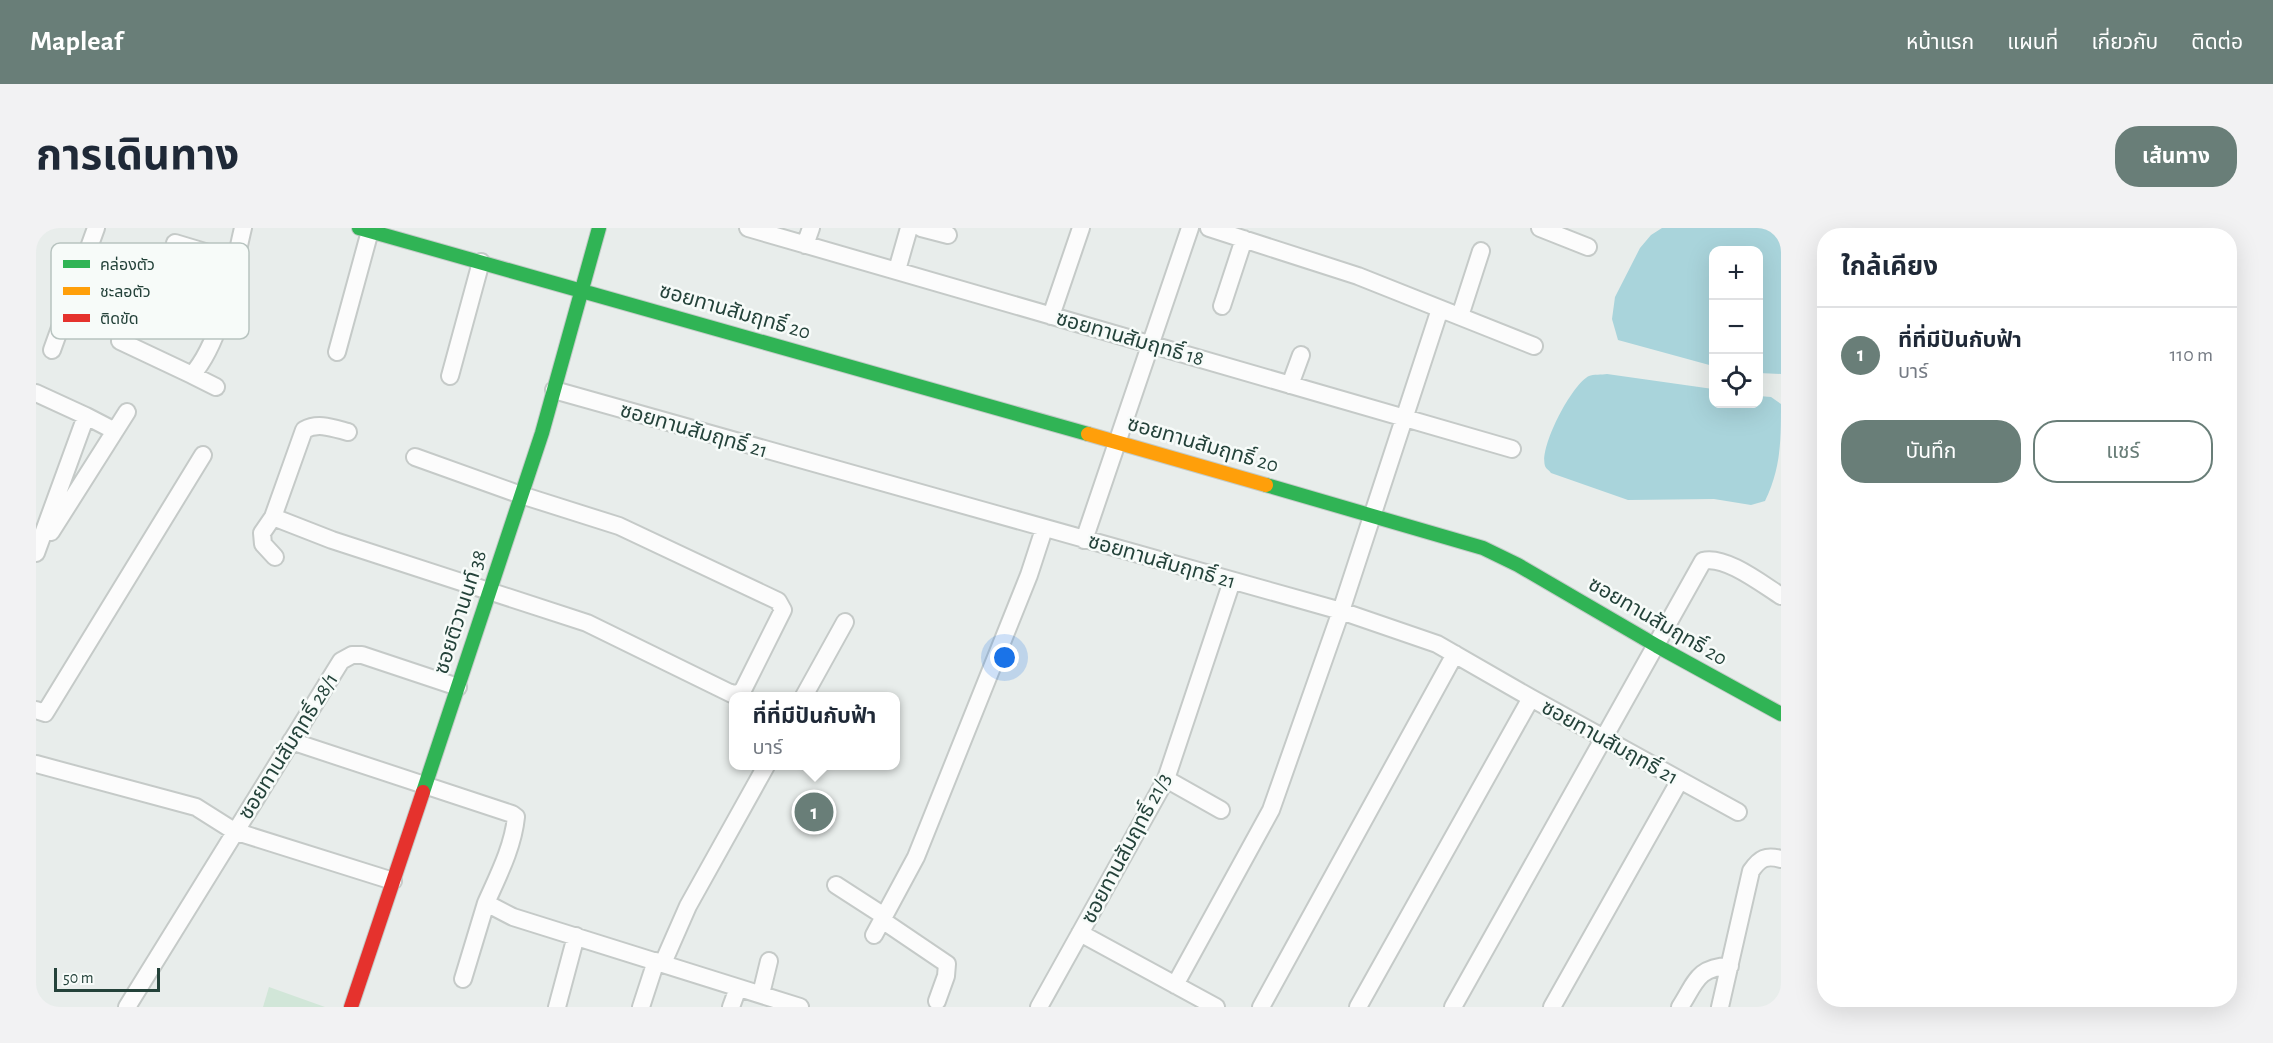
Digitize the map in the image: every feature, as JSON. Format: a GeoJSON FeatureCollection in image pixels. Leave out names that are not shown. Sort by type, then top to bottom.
{"type":"FeatureCollection","features":[{"type":"Feature","properties":{"kind":"street"},"geometry":{"type":"LineString","coordinates":[[91,243],[96,228]]}},
{"type":"Feature","properties":{"kind":"street"},"geometry":{"type":"LineString","coordinates":[[239,243],[243,228]]}},
{"type":"Feature","properties":{"kind":"street","name":"ซอยติวานนท์ 38"},"geometry":{"type":"LineString","coordinates":[[351,1007],[521,495],[554,390],[599,228]]}},
{"type":"Feature","properties":{"kind":"street","name":"ซอยทานสัมฤทธิ์ 18"},"geometry":{"type":"LineString","coordinates":[[748,228],[1512,448]]}},
{"type":"Feature","properties":{"kind":"street"},"geometry":{"type":"LineString","coordinates":[[805,244],[812,228]]}},
{"type":"Feature","properties":{"kind":"street"},"geometry":{"type":"LineString","coordinates":[[897,270],[909,228]]}},
{"type":"Feature","properties":{"kind":"street"},"geometry":{"type":"LineString","coordinates":[[921,228],[948,235]]}},
{"type":"Feature","properties":{"kind":"street"},"geometry":{"type":"LineString","coordinates":[[1051,316],[1081,228]]}},
{"type":"Feature","properties":{"kind":"street"},"geometry":{"type":"LineString","coordinates":[[1084,540],[1190,228]]}},
{"type":"Feature","properties":{"kind":"street"},"geometry":{"type":"LineString","coordinates":[[1209,228],[1358,276],[1534,346]]}},
{"type":"Feature","properties":{"kind":"street"},"geometry":{"type":"LineString","coordinates":[[1540,228],[1559,232],[1588,247]]}},
{"type":"Feature","properties":{"kind":"street"},"geometry":{"type":"LineString","coordinates":[[337,352],[364,230]]}},
{"type":"Feature","properties":{"kind":"street","name":"ซอยทานสัมฤทธิ์ 20"},"geometry":{"type":"LineString","coordinates":[[364,230],[1117,441],[1483,548],[1518,565],[1657,646],[1781,714]]}},
{"type":"Feature","properties":{"kind":"street"},"geometry":{"type":"LineString","coordinates":[[1222,306],[1244,240]]}},
{"type":"Feature","properties":{"kind":"street"},"geometry":{"type":"LineString","coordinates":[[1460,316],[1481,251]]}},
{"type":"Feature","properties":{"kind":"street"},"geometry":{"type":"LineString","coordinates":[[450,376],[481,262]]}},
{"type":"Feature","properties":{"kind":"street"},"geometry":{"type":"LineString","coordinates":[[1175,985],[1271,810],[1341,611],[1440,309]]}},
{"type":"Feature","properties":{"kind":"street"},"geometry":{"type":"LineString","coordinates":[[52,350],[56,339]]}},
{"type":"Feature","properties":{"kind":"street"},"geometry":{"type":"LineString","coordinates":[[192,375],[201,365],[214,339]]}},
{"type":"Feature","properties":{"kind":"street"},"geometry":{"type":"LineString","coordinates":[[120,341],[216,387]]}},
{"type":"Feature","properties":{"kind":"street"},"geometry":{"type":"LineString","coordinates":[[1290,385],[1301,355]]}},
{"type":"Feature","properties":{"kind":"street","name":"ซอยทานสัมฤทธิ์ 21"},"geometry":{"type":"LineString","coordinates":[[554,390],[1341,611],[1419,636],[1738,812]]}},
{"type":"Feature","properties":{"kind":"street"},"geometry":{"type":"LineString","coordinates":[[36,393],[115,431]]}},
{"type":"Feature","properties":{"kind":"street"},"geometry":{"type":"LineString","coordinates":[[36,554],[127,412]]}},
{"type":"Feature","properties":{"kind":"street"},"geometry":{"type":"LineString","coordinates":[[36,554],[86,416]]}},
{"type":"Feature","properties":{"kind":"street"},"geometry":{"type":"LineString","coordinates":[[275,557],[261,540],[262,533],[273,518],[304,430],[312,426],[321,426],[348,432]]}},
{"type":"Feature","properties":{"kind":"street"},"geometry":{"type":"LineString","coordinates":[[36,710],[45,713],[203,455]]}},
{"type":"Feature","properties":{"kind":"street"},"geometry":{"type":"LineString","coordinates":[[415,457],[521,495],[619,526],[778,601],[783,610],[740,692]]}},
{"type":"Feature","properties":{"kind":"street"},"geometry":{"type":"LineString","coordinates":[[273,518],[332,540],[587,623],[729,693]]}},
{"type":"Feature","properties":{"kind":"street"},"geometry":{"type":"LineString","coordinates":[[880,923],[916,857],[1029,575],[1044,528]]}},
{"type":"Feature","properties":{"kind":"street"},"geometry":{"type":"LineString","coordinates":[[1453,1007],[1703,561],[1710,559],[1723,562],[1781,596]]}},
{"type":"Feature","properties":{"kind":"street","name":"ซอยทานสัมฤทธิ์ 21/3"},"geometry":{"type":"LineString","coordinates":[[1039,1007],[1166,779],[1232,581]]}},
{"type":"Feature","properties":{"kind":"street"},"geometry":{"type":"LineString","coordinates":[[806,692],[845,622]]}},
{"type":"Feature","properties":{"kind":"street"},"geometry":{"type":"LineString","coordinates":[[1261,1007],[1455,654]]}},
{"type":"Feature","properties":{"kind":"street","name":"ซอยทานสัมฤทธิ์ 28/1"},"geometry":{"type":"LineString","coordinates":[[127,1007],[341,661],[352,655],[362,655],[458,687]]}},
{"type":"Feature","properties":{"kind":"street"},"geometry":{"type":"LineString","coordinates":[[1358,1007],[1531,698]]}},
{"type":"Feature","properties":{"kind":"street"},"geometry":{"type":"LineString","coordinates":[[291,741],[512,813],[516,818],[504,862],[486,903],[463,979]]}},
{"type":"Feature","properties":{"kind":"street"},"geometry":{"type":"LineString","coordinates":[[36,764],[196,807],[234,831],[393,881]]}},
{"type":"Feature","properties":{"kind":"street"},"geometry":{"type":"LineString","coordinates":[[641,1007],[688,906],[763,770]]}},
{"type":"Feature","properties":{"kind":"street"},"geometry":{"type":"LineString","coordinates":[[1166,779],[1221,810]]}},
{"type":"Feature","properties":{"kind":"street"},"geometry":{"type":"LineString","coordinates":[[1552,1007],[1680,780]]}},
{"type":"Feature","properties":{"kind":"street"},"geometry":{"type":"LineString","coordinates":[[1720,1007],[1751,871],[1759,860],[1770,856],[1781,859]]}},
{"type":"Feature","properties":{"kind":"street"},"geometry":{"type":"LineString","coordinates":[[836,885],[880,923],[947,964],[946,976],[937,1001]]}},
{"type":"Feature","properties":{"kind":"street"},"geometry":{"type":"LineString","coordinates":[[486,903],[513,916],[800,1007]]}},
{"type":"Feature","properties":{"kind":"street"},"geometry":{"type":"LineString","coordinates":[[1080,933],[1216,1007]]}},
{"type":"Feature","properties":{"kind":"street"},"geometry":{"type":"LineString","coordinates":[[556,1007],[576,936]]}},
{"type":"Feature","properties":{"kind":"street"},"geometry":{"type":"LineString","coordinates":[[761,994],[769,960]]}},
{"type":"Feature","properties":{"kind":"street"},"geometry":{"type":"LineString","coordinates":[[1680,1007],[1703,971],[1714,966],[1730,966]]}},
{"type":"Feature","properties":{"kind":"street"},"geometry":{"type":"LineString","coordinates":[[732,1007],[738,988]]}},
{"type":"Feature","properties":{"kind":"green space"},"geometry":{"type":"Polygon","coordinates":[[[269,987],[325,1007],[263,1007],[269,987]]]}},
{"type":"Feature","properties":{"kind":"water"},"geometry":{"type":"Polygon","coordinates":[[[1662,228],[1781,228],[1781,374],[1763,373],[1763,246],[1709,246],[1709,365],[1618,340],[1612,319],[1615,297],[1640,248],[1651,235],[1662,228]]]}},
{"type":"Feature","properties":{"kind":"water"},"geometry":{"type":"Polygon","coordinates":[[[1607,374],[1709,388],[1709,408],[1763,408],[1763,396],[1771,397],[1781,404],[1777,465],[1765,501],[1751,505],[1714,499],[1628,500],[1551,473],[1545,466],[1544,457],[1558,417],[1582,381],[1593,375],[1607,374]]]}},
{"type":"Feature","properties":{"kind":"traffic: fast"},"geometry":{"type":"LineString","coordinates":[[359,228],[1088,434]]}},
{"type":"Feature","properties":{"kind":"traffic: fast"},"geometry":{"type":"LineString","coordinates":[[423,792],[542,433],[599,228]]}},
{"type":"Feature","properties":{"kind":"traffic: fast"},"geometry":{"type":"LineString","coordinates":[[1266,485],[1483,548],[1518,565],[1657,646],[1781,714]]}},
{"type":"Feature","properties":{"kind":"traffic: slow"},"geometry":{"type":"LineString","coordinates":[[1088,434],[1266,485]]}},
{"type":"Feature","properties":{"kind":"traffic: jam"},"geometry":{"type":"LineString","coordinates":[[351,1007],[423,792]]}},
{"type":"Feature","properties":{"kind":"place","name":"ที่ที่มีปันกับฟ้า"},"geometry":{"type":"Point","coordinates":[814,812]}}]}
